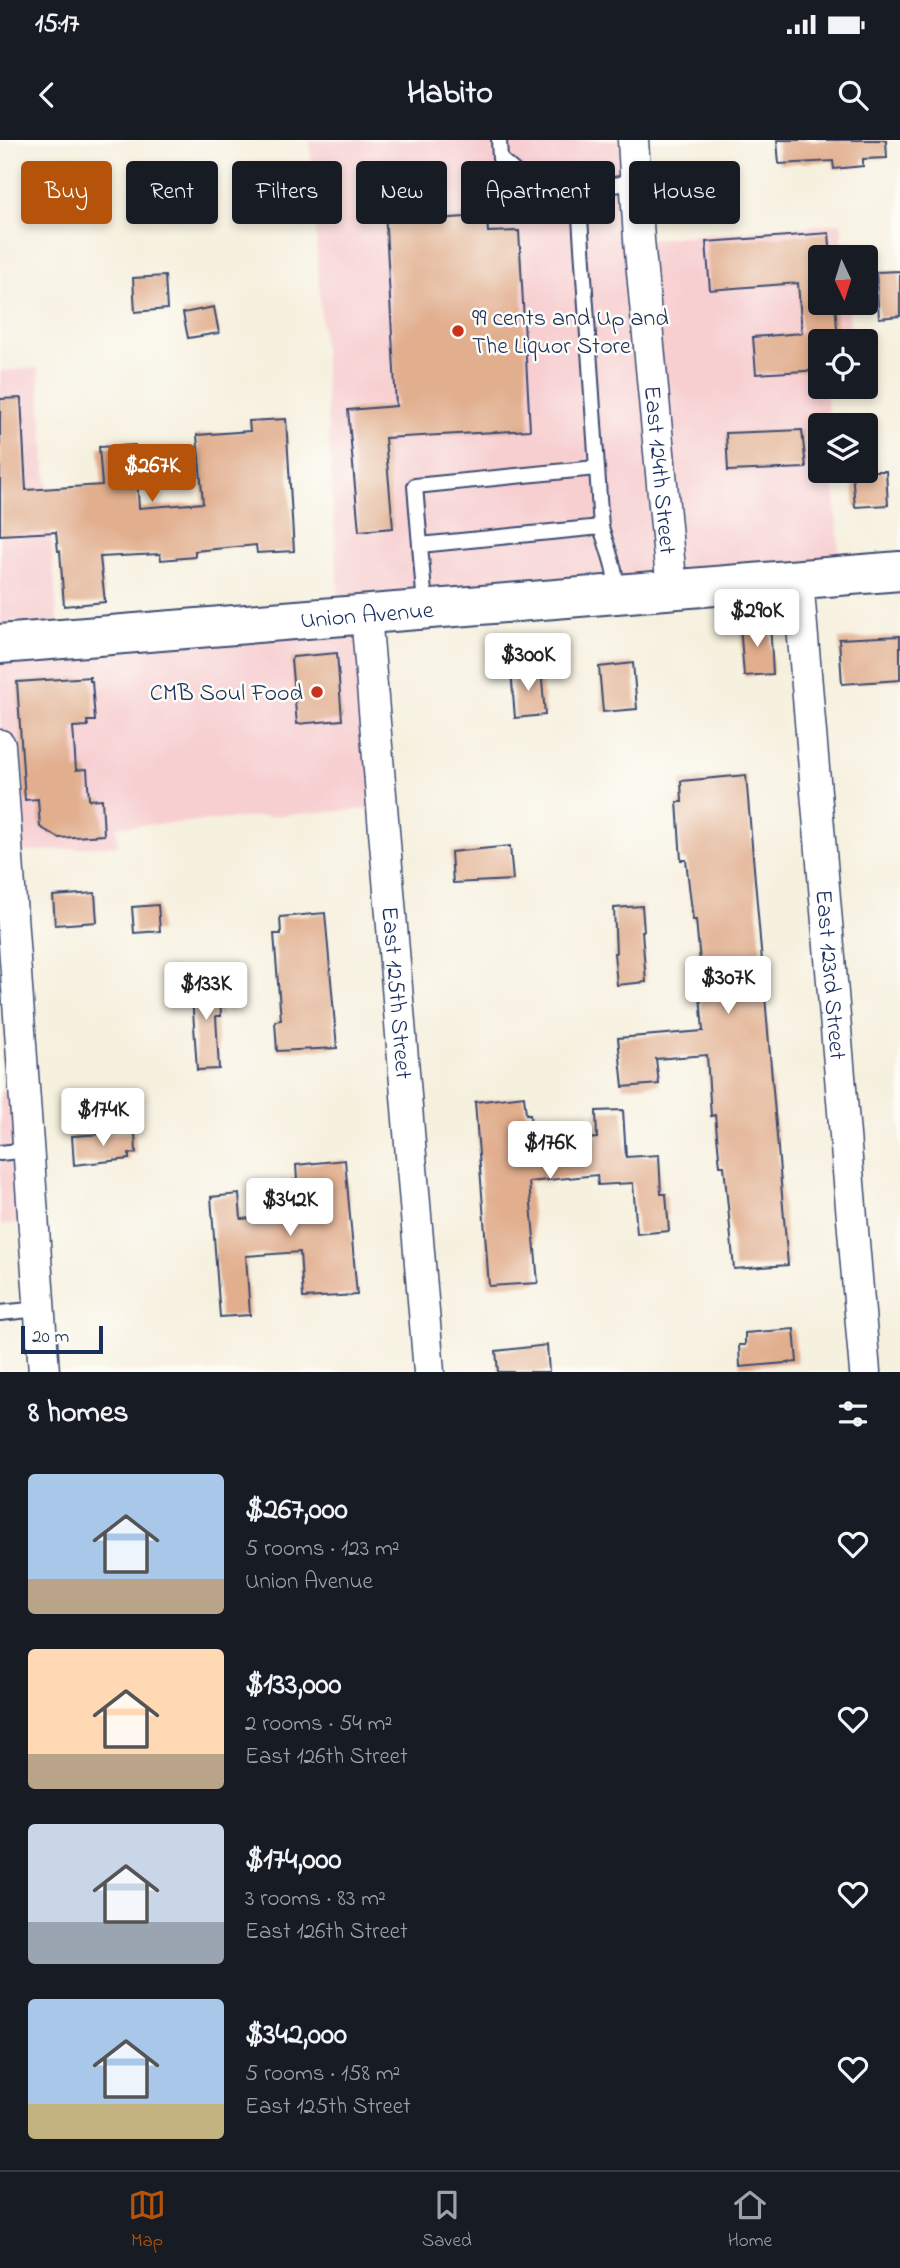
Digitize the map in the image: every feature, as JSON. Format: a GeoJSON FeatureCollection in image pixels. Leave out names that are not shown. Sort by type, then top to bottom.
{"type":"FeatureCollection","features":[{"type":"Feature","properties":{"kind":"main road","name":"Union Avenue"},"geometry":{"type":"LineString","coordinates":[[0,644],[900,571]]}},
{"type":"Feature","properties":{"kind":"street","name":"East 124th Street"},"geometry":{"type":"LineString","coordinates":[[633,140],[634,161]]}},
{"type":"Feature","properties":{"kind":"street","name":"East 124th Street"},"geometry":{"type":"LineString","coordinates":[[639,224],[672,590]]}},
{"type":"Feature","properties":{"kind":"street","name":"East 123rd Street"},"geometry":{"type":"LineString","coordinates":[[798,579],[864,1372]]}},
{"type":"Feature","properties":{"kind":"street","name":"East 125th Street"},"geometry":{"type":"LineString","coordinates":[[366,614],[429,1372]]}},
{"type":"Feature","properties":{"kind":"street"},"geometry":{"type":"LineString","coordinates":[[0,745],[14,1151],[40,1309],[44,1372]]}},
{"type":"Feature","properties":{"kind":"lane"},"geometry":{"type":"LineString","coordinates":[[499,140],[502,161]]}},
{"type":"Feature","properties":{"kind":"lane"},"geometry":{"type":"LineString","coordinates":[[580,224],[601,527],[616,570],[617,594]]}},
{"type":"Feature","properties":{"kind":"lane"},"geometry":{"type":"LineString","coordinates":[[425,610],[415,486],[596,468]]}},
{"type":"Feature","properties":{"kind":"lane"},"geometry":{"type":"LineString","coordinates":[[420,545],[601,527]]}},
{"type":"Feature","properties":{"kind":"lane"},"geometry":{"type":"LineString","coordinates":[[0,1312],[40,1309]]}},
{"type":"Feature","properties":{"kind":"shaded area"},"geometry":{"type":"Polygon","coordinates":[[[310,140],[633,140],[634,161],[629,161],[629,224],[638,224],[639,240],[841,223],[843,245],[808,245],[808,315],[849,315],[850,329],[808,329],[808,399],[827,399],[828,413],[808,413],[808,483],[834,483],[841,576],[366,614],[382,808],[117,827],[118,845],[0,854],[0,371],[38,368],[59,639],[340,616],[315,224],[342,224],[342,161],[311,161],[310,140]]]}},
{"type":"Feature","properties":{"kind":"shaded area"},"geometry":{"type":"Polygon","coordinates":[[[24,1089],[33,1222],[0,1225],[0,1091],[24,1089]]]}},
{"type":"Feature","properties":{"kind":"building"},"geometry":{"type":"Polygon","coordinates":[[[777,140],[886,140],[887,158],[863,159],[863,166],[834,169],[833,161],[779,164],[777,140]]]}},
{"type":"Feature","properties":{"kind":"building","name":"99 cents and Up and The Liquor Store"},"geometry":{"type":"Polygon","coordinates":[[[461,217],[461,224],[487,224],[488,232],[519,231],[530,430],[385,438],[393,528],[359,531],[348,410],[396,406],[386,224],[447,224],[447,218],[461,217]]]}},
{"type":"Feature","properties":{"kind":"building"},"geometry":{"type":"Polygon","coordinates":[[[829,233],[830,245],[808,245],[808,315],[836,315],[837,329],[808,329],[808,371],[756,374],[753,337],[802,333],[798,283],[710,290],[706,242],[829,233]]]}},
{"type":"Feature","properties":{"kind":"building"},"geometry":{"type":"Polygon","coordinates":[[[900,271],[900,316],[879,318],[878,272],[900,271]]]}},
{"type":"Feature","properties":{"kind":"building"},"geometry":{"type":"Polygon","coordinates":[[[165,276],[167,309],[135,312],[133,278],[165,276]]]}},
{"type":"Feature","properties":{"kind":"building"},"geometry":{"type":"Polygon","coordinates":[[[214,307],[219,333],[188,338],[183,313],[214,307]]]}},
{"type":"Feature","properties":{"kind":"building"},"geometry":{"type":"Polygon","coordinates":[[[21,398],[26,490],[102,485],[99,447],[135,445],[139,508],[203,503],[197,435],[250,431],[249,421],[286,419],[294,551],[257,553],[256,545],[195,551],[195,557],[161,560],[160,554],[100,557],[105,602],[64,606],[56,532],[0,535],[0,399],[21,398]]]}},
{"type":"Feature","properties":{"kind":"building"},"geometry":{"type":"Polygon","coordinates":[[[802,430],[806,468],[728,471],[726,433],[802,430]]]}},
{"type":"Feature","properties":{"kind":"building"},"geometry":{"type":"Polygon","coordinates":[[[878,471],[886,471],[888,505],[855,507],[853,483],[878,483],[878,471]]]}},
{"type":"Feature","properties":{"kind":"building"},"geometry":{"type":"Polygon","coordinates":[[[770,621],[773,674],[744,676],[740,624],[770,621]]]}},
{"type":"Feature","properties":{"kind":"building"},"geometry":{"type":"Polygon","coordinates":[[[900,636],[900,680],[842,684],[839,639],[900,636]]]}},
{"type":"Feature","properties":{"kind":"building","name":"CMB Soul Food"},"geometry":{"type":"Polygon","coordinates":[[[337,653],[342,720],[297,724],[291,660],[293,657],[337,653]]]}},
{"type":"Feature","properties":{"kind":"building"},"geometry":{"type":"Polygon","coordinates":[[[633,663],[637,709],[603,712],[599,667],[633,663]]]}},
{"type":"Feature","properties":{"kind":"building"},"geometry":{"type":"Polygon","coordinates":[[[541,668],[545,715],[515,718],[511,670],[541,668]]]}},
{"type":"Feature","properties":{"kind":"building"},"geometry":{"type":"Polygon","coordinates":[[[90,677],[95,721],[87,721],[88,726],[73,727],[76,770],[87,769],[89,800],[102,799],[104,835],[59,838],[40,827],[38,799],[25,800],[17,682],[90,677]]]}},
{"type":"Feature","properties":{"kind":"building"},"geometry":{"type":"Polygon","coordinates":[[[746,775],[788,1265],[734,1269],[724,1166],[720,1166],[715,1115],[711,1116],[707,1055],[656,1059],[659,1084],[623,1087],[618,1038],[703,1031],[696,920],[693,920],[686,860],[681,860],[677,802],[682,802],[681,781],[746,775]]]}},
{"type":"Feature","properties":{"kind":"building"},"geometry":{"type":"Polygon","coordinates":[[[510,846],[513,880],[453,883],[451,852],[510,846]]]}},
{"type":"Feature","properties":{"kind":"building"},"geometry":{"type":"Polygon","coordinates":[[[95,893],[97,922],[55,925],[53,896],[95,893]]]}},
{"type":"Feature","properties":{"kind":"building"},"geometry":{"type":"Polygon","coordinates":[[[158,905],[160,931],[134,933],[132,907],[158,905]]]}},
{"type":"Feature","properties":{"kind":"building"},"geometry":{"type":"Polygon","coordinates":[[[642,906],[646,982],[617,985],[614,908],[642,906]]]}},
{"type":"Feature","properties":{"kind":"building"},"geometry":{"type":"Polygon","coordinates":[[[325,913],[337,1048],[277,1051],[275,1021],[281,1020],[274,934],[281,934],[280,917],[325,913]]]}},
{"type":"Feature","properties":{"kind":"building"},"geometry":{"type":"Polygon","coordinates":[[[219,979],[221,1016],[216,1016],[219,1069],[197,1070],[191,981],[219,979]]]}},
{"type":"Feature","properties":{"kind":"building"},"geometry":{"type":"Polygon","coordinates":[[[524,1096],[526,1114],[530,1114],[532,1144],[597,1138],[596,1111],[623,1110],[626,1157],[659,1155],[661,1194],[666,1194],[669,1231],[637,1234],[633,1183],[598,1185],[597,1175],[529,1182],[538,1283],[489,1286],[475,1102],[524,1096]]]}},
{"type":"Feature","properties":{"kind":"building"},"geometry":{"type":"Polygon","coordinates":[[[135,1132],[136,1153],[129,1154],[129,1159],[74,1165],[72,1136],[135,1132]]]}},
{"type":"Feature","properties":{"kind":"building"},"geometry":{"type":"Polygon","coordinates":[[[345,1160],[357,1295],[303,1298],[300,1252],[246,1256],[250,1315],[220,1317],[211,1197],[239,1194],[241,1219],[297,1215],[293,1180],[297,1180],[296,1165],[345,1160]]]}},
{"type":"Feature","properties":{"kind":"building"},"geometry":{"type":"Polygon","coordinates":[[[794,1329],[797,1362],[740,1367],[739,1345],[745,1345],[745,1333],[794,1329]]]}},
{"type":"Feature","properties":{"kind":"building"},"geometry":{"type":"Polygon","coordinates":[[[547,1345],[549,1372],[498,1372],[496,1351],[547,1345]]]}},
{"type":"Feature","properties":{"kind":"place","name":"99 cents and Up and The Liquor Store"},"geometry":{"type":"Point","coordinates":[458,331]}},
{"type":"Feature","properties":{"kind":"place","name":"CMB Soul Food"},"geometry":{"type":"Point","coordinates":[317,692]}}]}
